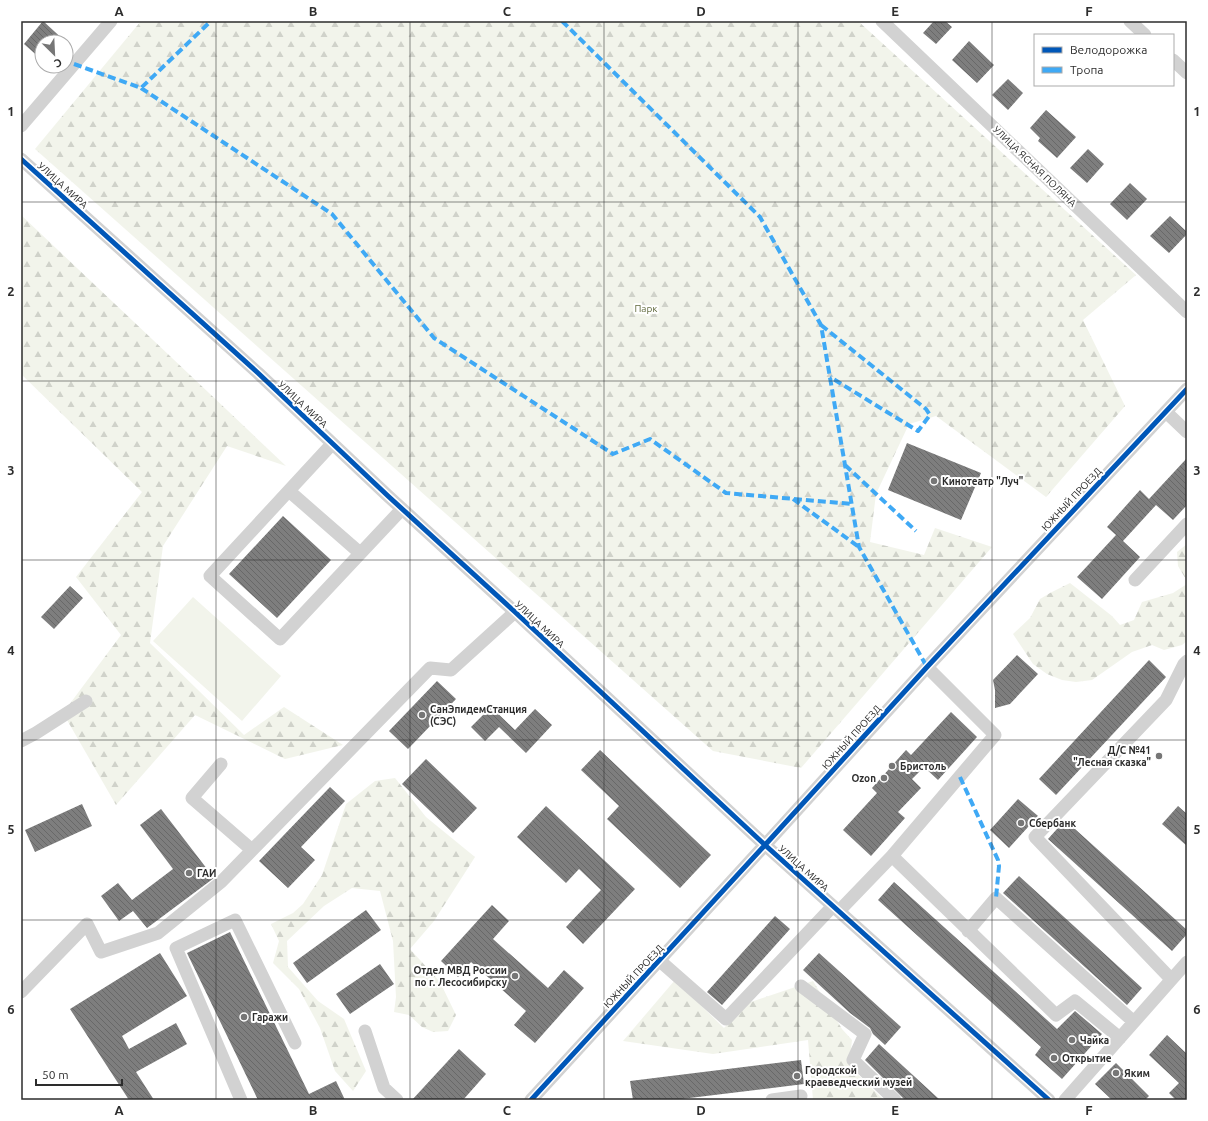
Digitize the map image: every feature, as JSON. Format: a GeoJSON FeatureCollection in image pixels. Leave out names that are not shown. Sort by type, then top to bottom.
{"type":"FeatureCollection","features":[{"type":"Feature","properties":{"kind":"street"},"geometry":{"type":"LineString","coordinates":[[21,126],[111,21]]}},
{"type":"Feature","properties":{"kind":"street","name":"УЛИЦА ЯСНАЯ ПОЛЯНА"},"geometry":{"type":"LineString","coordinates":[[882,21],[1187,312]]}},
{"type":"Feature","properties":{"kind":"street"},"geometry":{"type":"LineString","coordinates":[[1130,21],[1144,34]]}},
{"type":"Feature","properties":{"kind":"street"},"geometry":{"type":"LineString","coordinates":[[1174,61],[1187,73]]}},
{"type":"Feature","properties":{"kind":"street","name":"УЛИЦА МИРА"},"geometry":{"type":"LineString","coordinates":[[21,159],[258,373],[332,444],[765,845],[1049,1100]]}},
{"type":"Feature","properties":{"kind":"street","name":"ЮЖНЫЙ ПРОЕЗД"},"geometry":{"type":"LineString","coordinates":[[531,1100],[660,961],[927,667],[1187,389]]}},
{"type":"Feature","properties":{"kind":"street"},"geometry":{"type":"LineString","coordinates":[[1166,412],[1187,432]]}},
{"type":"Feature","properties":{"kind":"street"},"geometry":{"type":"LineString","coordinates":[[332,444],[210,576],[280,639],[402,509]]}},
{"type":"Feature","properties":{"kind":"street"},"geometry":{"type":"LineString","coordinates":[[289,491],[360,553]]}},
{"type":"Feature","properties":{"kind":"street"},"geometry":{"type":"LineString","coordinates":[[1135,580],[1187,524]]}},
{"type":"Feature","properties":{"kind":"street"},"geometry":{"type":"LineString","coordinates":[[21,992],[87,924],[101,952],[158,934],[221,882],[430,668],[451,670],[515,612]]}},
{"type":"Feature","properties":{"kind":"street"},"geometry":{"type":"LineString","coordinates":[[1171,980],[1035,837],[1166,700],[1184,664],[1187,661]]}},
{"type":"Feature","properties":{"kind":"street"},"geometry":{"type":"LineString","coordinates":[[660,961],[726,1019],[836,909],[892,856],[995,735],[927,667]]}},
{"type":"Feature","properties":{"kind":"street"},"geometry":{"type":"LineString","coordinates":[[21,740],[36,733],[86,701]]}},
{"type":"Feature","properties":{"kind":"street"},"geometry":{"type":"LineString","coordinates":[[221,764],[192,798],[252,850]]}},
{"type":"Feature","properties":{"kind":"street"},"geometry":{"type":"LineString","coordinates":[[892,856],[1056,1015],[1075,1001],[1120,1038]]}},
{"type":"Feature","properties":{"kind":"street"},"geometry":{"type":"LineString","coordinates":[[968,931],[996,898],[1134,1022]]}},
{"type":"Feature","properties":{"kind":"street"},"geometry":{"type":"LineString","coordinates":[[241,1100],[176,948],[235,920],[295,1043]]}},
{"type":"Feature","properties":{"kind":"street"},"geometry":{"type":"LineString","coordinates":[[1065,1100],[1187,962]]}},
{"type":"Feature","properties":{"kind":"street"},"geometry":{"type":"LineString","coordinates":[[801,986],[865,1034],[854,1060],[895,1100]]}},
{"type":"Feature","properties":{"kind":"street"},"geometry":{"type":"LineString","coordinates":[[365,1031],[384,1088],[397,1100]]}},
{"type":"Feature","properties":{"kind":"street"},"geometry":{"type":"LineString","coordinates":[[772,1100],[801,1096]]}},
{"type":"Feature","properties":{"kind":"green space","name":"Парк"},"geometry":{"type":"Polygon","coordinates":[[[141,21],[858,21],[1136,275],[1083,320],[1125,406],[1046,497],[936,416],[909,424],[876,494],[870,542],[924,555],[935,528],[992,547],[801,768],[713,751],[35,149],[141,21]]]}},
{"type":"Feature","properties":{"kind":"green space"},"geometry":{"type":"Polygon","coordinates":[[[21,215],[286,466],[227,446],[163,546],[150,643],[244,735],[284,707],[343,745],[285,759],[195,715],[116,805],[63,713],[121,635],[76,577],[142,492],[21,374],[21,215]]]}},
{"type":"Feature","properties":{"kind":"green space"},"geometry":{"type":"Polygon","coordinates":[[[1187,544],[1187,581],[1178,566],[1177,552],[1187,544]]]}},
{"type":"Feature","properties":{"kind":"green space"},"geometry":{"type":"Polygon","coordinates":[[[1070,583],[1112,616],[1120,625],[1134,620],[1142,602],[1173,593],[1187,584],[1187,641],[1182,645],[1164,650],[1152,645],[1132,652],[1092,680],[1076,682],[1062,680],[1047,674],[1033,664],[1013,634],[1030,618],[1040,599],[1070,583]]]}},
{"type":"Feature","properties":{"kind":"green space"},"geometry":{"type":"Polygon","coordinates":[[[193,597],[281,676],[242,721],[153,641],[193,597]]]}},
{"type":"Feature","properties":{"kind":"green space"},"geometry":{"type":"Polygon","coordinates":[[[395,778],[426,817],[475,857],[434,921],[410,949],[440,982],[456,1015],[448,1031],[433,1032],[422,1027],[409,1015],[394,1012],[396,997],[393,941],[380,891],[352,888],[324,906],[287,941],[288,967],[318,1001],[344,1019],[366,1071],[353,1091],[335,1071],[320,1028],[299,989],[273,963],[279,941],[271,924],[293,913],[303,904],[322,875],[346,804],[375,781],[395,778]]]}},
{"type":"Feature","properties":{"kind":"green space"},"geometry":{"type":"Polygon","coordinates":[[[675,980],[724,1028],[748,1003],[813,981],[842,1029],[852,1040],[849,1066],[884,1100],[813,1100],[808,1040],[713,1054],[623,1041],[675,980]]]}},
{"type":"Feature","properties":{"kind":"building"},"geometry":{"type":"Polygon","coordinates":[[[43,21],[57,34],[34,34],[34,53],[24,44],[43,21]]]}},
{"type":"Feature","properties":{"kind":"building"},"geometry":{"type":"Polygon","coordinates":[[[934,21],[945,21],[952,27],[936,44],[923,33],[934,21]]]}},
{"type":"Feature","properties":{"kind":"building"},"geometry":{"type":"Polygon","coordinates":[[[969,41],[994,65],[977,83],[952,60],[969,41]]]}},
{"type":"Feature","properties":{"kind":"building"},"geometry":{"type":"Polygon","coordinates":[[[1008,79],[1023,93],[1008,110],[992,95],[1008,79]]]}},
{"type":"Feature","properties":{"kind":"building"},"geometry":{"type":"Polygon","coordinates":[[[1046,110],[1076,137],[1057,158],[1038,141],[1040,138],[1030,128],[1046,110]]]}},
{"type":"Feature","properties":{"kind":"building"},"geometry":{"type":"Polygon","coordinates":[[[1088,149],[1104,164],[1087,183],[1070,168],[1088,149]]]}},
{"type":"Feature","properties":{"kind":"building"},"geometry":{"type":"Polygon","coordinates":[[[1130,183],[1147,199],[1127,220],[1110,204],[1130,183]]]}},
{"type":"Feature","properties":{"kind":"building"},"geometry":{"type":"Polygon","coordinates":[[[1170,216],[1187,232],[1187,234],[1169,253],[1150,236],[1170,216]]]}},
{"type":"Feature","properties":{"kind":"building","name":"Кинотеатр \"Луч\""},"geometry":{"type":"Polygon","coordinates":[[[907,443],[981,473],[961,520],[888,490],[907,443]]]}},
{"type":"Feature","properties":{"kind":"building"},"geometry":{"type":"Polygon","coordinates":[[[1187,458],[1187,505],[1173,520],[1156,505],[1123,541],[1140,557],[1102,599],[1077,577],[1116,535],[1107,527],[1140,490],[1149,499],[1187,458]]]}},
{"type":"Feature","properties":{"kind":"building"},"geometry":{"type":"Polygon","coordinates":[[[283,516],[331,560],[277,618],[229,574],[283,516]]]}},
{"type":"Feature","properties":{"kind":"building"},"geometry":{"type":"Polygon","coordinates":[[[70,586],[83,598],[54,629],[41,617],[70,586]]]}},
{"type":"Feature","properties":{"kind":"building"},"geometry":{"type":"Polygon","coordinates":[[[1017,655],[1038,674],[1010,704],[995,708],[995,690],[993,680],[1017,655]]]}},
{"type":"Feature","properties":{"kind":"building"},"geometry":{"type":"Polygon","coordinates":[[[1149,660],[1166,677],[1056,795],[1039,779],[1149,660]]]}},
{"type":"Feature","properties":{"kind":"building","name":"СанЭпидемСтанция (СЭС)"},"geometry":{"type":"Polygon","coordinates":[[[437,681],[456,699],[408,749],[389,731],[437,681]]]}},
{"type":"Feature","properties":{"kind":"building"},"geometry":{"type":"Polygon","coordinates":[[[491,707],[515,730],[535,709],[552,725],[526,753],[499,727],[485,741],[471,727],[491,707]]]}},
{"type":"Feature","properties":{"kind":"building"},"geometry":{"type":"Polygon","coordinates":[[[951,712],[977,737],[938,780],[924,767],[912,779],[921,788],[898,812],[905,818],[871,856],[843,830],[877,793],[872,788],[906,750],[911,755],[951,712]]]}},
{"type":"Feature","properties":{"kind":"building"},"geometry":{"type":"Polygon","coordinates":[[[600,750],[711,855],[680,888],[607,819],[619,806],[581,770],[600,750]]]}},
{"type":"Feature","properties":{"kind":"building"},"geometry":{"type":"Polygon","coordinates":[[[426,759],[477,808],[453,833],[402,784],[426,759]]]}},
{"type":"Feature","properties":{"kind":"building"},"geometry":{"type":"Polygon","coordinates":[[[330,787],[345,801],[301,847],[315,860],[288,888],[259,861],[330,787]]]}},
{"type":"Feature","properties":{"kind":"building"},"geometry":{"type":"Polygon","coordinates":[[[1018,799],[1038,816],[1009,848],[990,830],[1018,799]]]}},
{"type":"Feature","properties":{"kind":"building"},"geometry":{"type":"Polygon","coordinates":[[[82,804],[92,826],[35,852],[25,830],[82,804]]]}},
{"type":"Feature","properties":{"kind":"building"},"geometry":{"type":"Polygon","coordinates":[[[546,806],[635,889],[583,944],[566,927],[601,890],[579,869],[566,883],[517,837],[546,806]]]}},
{"type":"Feature","properties":{"kind":"building"},"geometry":{"type":"Polygon","coordinates":[[[1178,806],[1187,814],[1187,846],[1162,824],[1178,806]]]}},
{"type":"Feature","properties":{"kind":"building","name":"ГАИ"},"geometry":{"type":"Polygon","coordinates":[[[161,809],[214,878],[147,928],[133,911],[119,921],[101,896],[118,883],[132,900],[173,869],[140,825],[161,809]]]}},
{"type":"Feature","properties":{"kind":"building"},"geometry":{"type":"Polygon","coordinates":[[[1065,820],[1187,930],[1187,934],[1172,951],[1048,839],[1065,820]]]}},
{"type":"Feature","properties":{"kind":"building"},"geometry":{"type":"Polygon","coordinates":[[[1019,876],[1142,988],[1127,1005],[1003,893],[1019,876]]]}},
{"type":"Feature","properties":{"kind":"building"},"geometry":{"type":"Polygon","coordinates":[[[894,882],[1057,1029],[1075,1011],[1102,1034],[1062,1079],[1035,1055],[1041,1047],[878,900],[894,882]]]}},
{"type":"Feature","properties":{"kind":"building"},"geometry":{"type":"Polygon","coordinates":[[[492,905],[509,921],[493,939],[548,988],[564,970],[584,988],[535,1043],[514,1025],[526,1011],[471,962],[458,977],[441,961],[492,905]]]}},
{"type":"Feature","properties":{"kind":"building"},"geometry":{"type":"Polygon","coordinates":[[[366,910],[381,930],[307,983],[293,963],[366,910]]]}},
{"type":"Feature","properties":{"kind":"building"},"geometry":{"type":"Polygon","coordinates":[[[775,916],[790,929],[722,1005],[707,992],[775,916]]]}},
{"type":"Feature","properties":{"kind":"building","name":"Гаражи"},"geometry":{"type":"Polygon","coordinates":[[[230,932],[309,1094],[336,1081],[345,1100],[258,1100],[187,953],[230,932]]]}},
{"type":"Feature","properties":{"kind":"building"},"geometry":{"type":"Polygon","coordinates":[[[160,953],[187,996],[122,1036],[129,1049],[176,1023],[187,1044],[136,1072],[154,1100],[129,1100],[70,1009],[160,953]]]}},
{"type":"Feature","properties":{"kind":"building"},"geometry":{"type":"Polygon","coordinates":[[[819,953],[901,1027],[885,1045],[873,1034],[870,1028],[850,1013],[803,970],[819,953]]]}},
{"type":"Feature","properties":{"kind":"building"},"geometry":{"type":"Polygon","coordinates":[[[380,964],[394,984],[350,1014],[336,994],[380,964]]]}},
{"type":"Feature","properties":{"kind":"building"},"geometry":{"type":"Polygon","coordinates":[[[1167,1035],[1187,1054],[1187,1100],[1176,1100],[1169,1093],[1179,1083],[1149,1055],[1167,1035]]]}},
{"type":"Feature","properties":{"kind":"building"},"geometry":{"type":"Polygon","coordinates":[[[879,1044],[940,1100],[905,1100],[865,1060],[879,1044]]]}},
{"type":"Feature","properties":{"kind":"building"},"geometry":{"type":"Polygon","coordinates":[[[459,1049],[486,1074],[463,1100],[412,1100],[459,1049]]]}},
{"type":"Feature","properties":{"kind":"building"},"geometry":{"type":"Polygon","coordinates":[[[801,1060],[804,1084],[673,1100],[633,1100],[630,1081],[801,1060]]]}},
{"type":"Feature","properties":{"kind":"building","name":"Яким"},"geometry":{"type":"Polygon","coordinates":[[[1116,1063],[1149,1096],[1145,1100],[1112,1100],[1095,1084],[1116,1063]]]}},
{"type":"Feature","properties":{"kind":"marked path"},"geometry":{"type":"LineString","coordinates":[[74,64],[141,88],[211,21]]}},
{"type":"Feature","properties":{"kind":"marked path"},"geometry":{"type":"LineString","coordinates":[[562,21],[760,217],[821,325],[859,547],[927,667]]}},
{"type":"Feature","properties":{"kind":"marked path"},"geometry":{"type":"LineString","coordinates":[[141,88],[332,214],[434,338],[613,454],[650,439],[726,493],[852,504]]}},
{"type":"Feature","properties":{"kind":"marked path"},"geometry":{"type":"LineString","coordinates":[[821,325],[926,409],[930,415],[918,431],[830,377]]}},
{"type":"Feature","properties":{"kind":"marked path"},"geometry":{"type":"LineString","coordinates":[[845,465],[916,531]]}},
{"type":"Feature","properties":{"kind":"marked path"},"geometry":{"type":"LineString","coordinates":[[793,499],[859,547]]}},
{"type":"Feature","properties":{"kind":"marked path"},"geometry":{"type":"LineString","coordinates":[[960,777],[998,860],[999,866],[996,898]]}},
{"type":"Feature","properties":{"kind":"cycle path"},"geometry":{"type":"LineString","coordinates":[[21,159],[258,373],[388,496],[765,845],[1049,1100]]}},
{"type":"Feature","properties":{"kind":"cycle path"},"geometry":{"type":"LineString","coordinates":[[531,1100],[927,667],[1187,389]]}},
{"type":"Feature","properties":{"kind":"place","name":"Кинотеатр \"Луч\""},"geometry":{"type":"Point","coordinates":[934,481]}},
{"type":"Feature","properties":{"kind":"place","name":"СанЭпидемСтанция (СЭС)"},"geometry":{"type":"Point","coordinates":[422,715]}},
{"type":"Feature","properties":{"kind":"place","name":"Д/С №41 \"Лесная сказка\""},"geometry":{"type":"Point","coordinates":[1159,756]}},
{"type":"Feature","properties":{"kind":"place","name":"Бристоль"},"geometry":{"type":"Point","coordinates":[892,766]}},
{"type":"Feature","properties":{"kind":"place","name":"Ozon"},"geometry":{"type":"Point","coordinates":[884,778]}},
{"type":"Feature","properties":{"kind":"place","name":"Сбербанк"},"geometry":{"type":"Point","coordinates":[1021,823]}},
{"type":"Feature","properties":{"kind":"place","name":"ГАИ"},"geometry":{"type":"Point","coordinates":[189,873]}},
{"type":"Feature","properties":{"kind":"place","name":"Отдел МВД России по г. Лесосибирску"},"geometry":{"type":"Point","coordinates":[515,976]}},
{"type":"Feature","properties":{"kind":"place","name":"Гаражи"},"geometry":{"type":"Point","coordinates":[244,1017]}},
{"type":"Feature","properties":{"kind":"place","name":"Чайка"},"geometry":{"type":"Point","coordinates":[1072,1040]}},
{"type":"Feature","properties":{"kind":"place","name":"Открытие"},"geometry":{"type":"Point","coordinates":[1054,1058]}},
{"type":"Feature","properties":{"kind":"place","name":"Яким"},"geometry":{"type":"Point","coordinates":[1116,1073]}},
{"type":"Feature","properties":{"kind":"place","name":"Городской краеведческий музей"},"geometry":{"type":"Point","coordinates":[797,1076]}}]}
